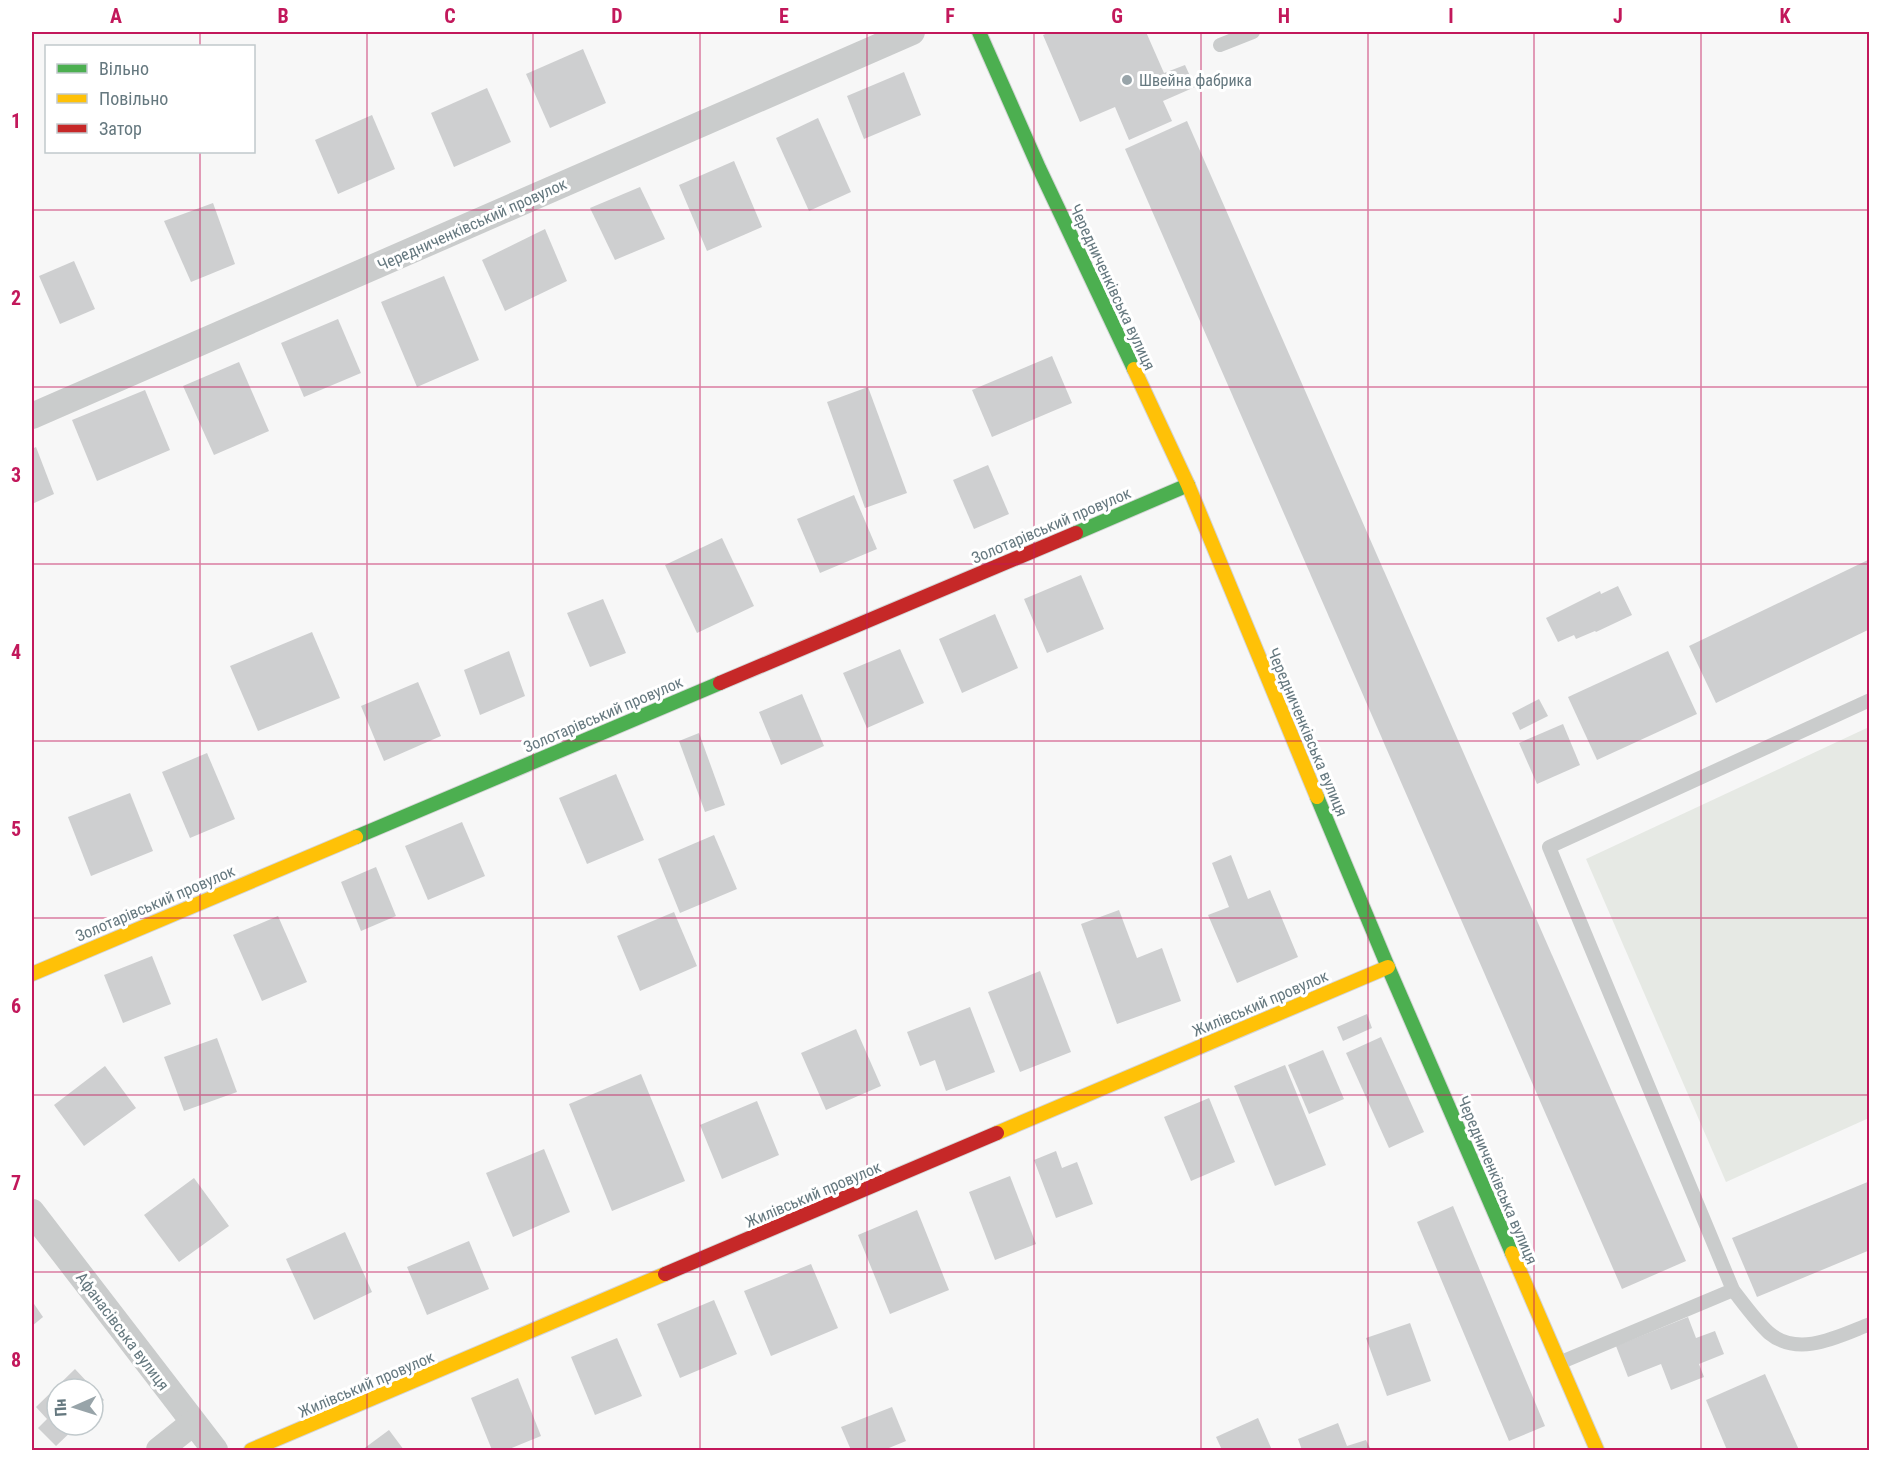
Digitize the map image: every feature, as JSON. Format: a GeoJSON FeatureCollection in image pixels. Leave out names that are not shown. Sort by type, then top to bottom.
{"type":"FeatureCollection","features":[{"type":"Feature","properties":{"kind":"street","name":"Чередниченківський провулок"},"geometry":{"type":"LineString","coordinates":[[32,416],[912,32]]}},
{"type":"Feature","properties":{"kind":"street","name":"Чередниченківська вулиця"},"geometry":{"type":"LineString","coordinates":[[979,32],[1039,168],[1188,485],[1388,967],[1597,1450]]}},
{"type":"Feature","properties":{"kind":"street","name":"Золотарівський провулок"},"geometry":{"type":"LineString","coordinates":[[32,974],[1188,485]]}},
{"type":"Feature","properties":{"kind":"street","name":"Жилівський провулок"},"geometry":{"type":"LineString","coordinates":[[251,1450],[1388,967]]}},
{"type":"Feature","properties":{"kind":"street","name":"Афанасівська вулиця"},"geometry":{"type":"LineString","coordinates":[[32,1212],[215,1450]]}},
{"type":"Feature","properties":{"kind":"street"},"geometry":{"type":"LineString","coordinates":[[159,1450],[193,1423]]}},
{"type":"Feature","properties":{"kind":"lane"},"geometry":{"type":"LineString","coordinates":[[1220,45],[1253,32]]}},
{"type":"Feature","properties":{"kind":"lane"},"geometry":{"type":"LineString","coordinates":[[1869,700],[1549,847],[1733,1290],[1769,1333],[1791,1345],[1823,1342],[1869,1323]]}},
{"type":"Feature","properties":{"kind":"lane"},"geometry":{"type":"LineString","coordinates":[[1559,1363],[1733,1290]]}},
{"type":"Feature","properties":{"kind":"shaded area"},"geometry":{"type":"Polygon","coordinates":[[[1869,727],[1869,1118],[1726,1182],[1586,859],[1869,727]]]}},
{"type":"Feature","properties":{"kind":"building","name":"Швейна фабрика"},"geometry":{"type":"Polygon","coordinates":[[[1050,32],[1146,32],[1164,73],[1185,65],[1195,87],[1163,101],[1172,121],[1129,140],[1115,107],[1080,122],[1043,35],[1050,32]]]}},
{"type":"Feature","properties":{"kind":"building"},"geometry":{"type":"Polygon","coordinates":[[[583,49],[606,103],[550,128],[526,74],[583,49]]]}},
{"type":"Feature","properties":{"kind":"building"},"geometry":{"type":"Polygon","coordinates":[[[904,72],[921,115],[864,139],[847,96],[904,72]]]}},
{"type":"Feature","properties":{"kind":"building"},"geometry":{"type":"Polygon","coordinates":[[[487,88],[511,142],[454,167],[431,113],[487,88]]]}},
{"type":"Feature","properties":{"kind":"building"},"geometry":{"type":"Polygon","coordinates":[[[372,115],[395,169],[338,194],[315,140],[372,115]]]}},
{"type":"Feature","properties":{"kind":"building"},"geometry":{"type":"Polygon","coordinates":[[[818,118],[851,192],[809,211],[776,138],[818,118]]]}},
{"type":"Feature","properties":{"kind":"building"},"geometry":{"type":"Polygon","coordinates":[[[1187,121],[1686,1261],[1622,1289],[1125,149],[1187,121]]]}},
{"type":"Feature","properties":{"kind":"building"},"geometry":{"type":"Polygon","coordinates":[[[734,161],[762,227],[707,251],[679,185],[734,161]]]}},
{"type":"Feature","properties":{"kind":"building"},"geometry":{"type":"Polygon","coordinates":[[[640,187],[665,239],[615,260],[590,208],[640,187]]]}},
{"type":"Feature","properties":{"kind":"building"},"geometry":{"type":"Polygon","coordinates":[[[213,203],[235,264],[191,282],[164,221],[213,203]]]}},
{"type":"Feature","properties":{"kind":"building"},"geometry":{"type":"Polygon","coordinates":[[[545,229],[567,281],[505,311],[482,260],[545,229]]]}},
{"type":"Feature","properties":{"kind":"building"},"geometry":{"type":"Polygon","coordinates":[[[74,261],[95,309],[60,324],[39,276],[74,261]]]}},
{"type":"Feature","properties":{"kind":"building"},"geometry":{"type":"Polygon","coordinates":[[[444,276],[479,360],[417,387],[381,302],[444,276]]]}},
{"type":"Feature","properties":{"kind":"building"},"geometry":{"type":"Polygon","coordinates":[[[338,319],[361,373],[304,397],[281,343],[338,319]]]}},
{"type":"Feature","properties":{"kind":"building"},"geometry":{"type":"Polygon","coordinates":[[[1052,356],[1072,403],[992,437],[972,390],[1052,356]]]}},
{"type":"Feature","properties":{"kind":"building"},"geometry":{"type":"Polygon","coordinates":[[[239,362],[269,431],[214,455],[183,386],[239,362]]]}},
{"type":"Feature","properties":{"kind":"building"},"geometry":{"type":"Polygon","coordinates":[[[868,387],[907,493],[865,508],[827,402],[868,387]]]}},
{"type":"Feature","properties":{"kind":"building"},"geometry":{"type":"Polygon","coordinates":[[[145,390],[170,450],[97,481],[72,420],[145,390]]]}},
{"type":"Feature","properties":{"kind":"building"},"geometry":{"type":"Polygon","coordinates":[[[36,447],[54,494],[32,504],[32,449],[36,447]]]}},
{"type":"Feature","properties":{"kind":"building"},"geometry":{"type":"Polygon","coordinates":[[[988,465],[1009,514],[974,529],[953,480],[988,465]]]}},
{"type":"Feature","properties":{"kind":"building"},"geometry":{"type":"Polygon","coordinates":[[[854,495],[877,549],[820,573],[797,519],[854,495]]]}},
{"type":"Feature","properties":{"kind":"building"},"geometry":{"type":"Polygon","coordinates":[[[722,538],[754,606],[697,633],[665,565],[722,538]]]}},
{"type":"Feature","properties":{"kind":"building"},"geometry":{"type":"Polygon","coordinates":[[[1870,559],[1870,629],[1716,703],[1689,646],[1870,559]]]}},
{"type":"Feature","properties":{"kind":"building"},"geometry":{"type":"Polygon","coordinates":[[[1081,575],[1104,629],[1047,653],[1024,599],[1081,575]]]}},
{"type":"Feature","properties":{"kind":"building"},"geometry":{"type":"Polygon","coordinates":[[[1618,586],[1632,615],[1596,632],[1576,639],[1574,635],[1558,642],[1546,618],[1600,591],[1601,594],[1618,586]]]}},
{"type":"Feature","properties":{"kind":"building"},"geometry":{"type":"Polygon","coordinates":[[[603,599],[626,653],[590,667],[567,613],[603,599]]]}},
{"type":"Feature","properties":{"kind":"building"},"geometry":{"type":"Polygon","coordinates":[[[995,614],[1018,668],[962,693],[939,639],[995,614]]]}},
{"type":"Feature","properties":{"kind":"building"},"geometry":{"type":"Polygon","coordinates":[[[312,632],[340,698],[258,731],[230,666],[312,632]]]}},
{"type":"Feature","properties":{"kind":"building"},"geometry":{"type":"Polygon","coordinates":[[[900,649],[924,703],[867,728],[843,673],[900,649]]]}},
{"type":"Feature","properties":{"kind":"building"},"geometry":{"type":"Polygon","coordinates":[[[509,651],[525,696],[480,715],[464,670],[509,651]]]}},
{"type":"Feature","properties":{"kind":"building"},"geometry":{"type":"Polygon","coordinates":[[[1668,651],[1697,714],[1597,760],[1568,697],[1668,651]]]}},
{"type":"Feature","properties":{"kind":"building"},"geometry":{"type":"Polygon","coordinates":[[[418,682],[441,736],[384,761],[361,706],[418,682]]]}},
{"type":"Feature","properties":{"kind":"building"},"geometry":{"type":"Polygon","coordinates":[[[802,694],[824,746],[781,765],[759,712],[802,694]]]}},
{"type":"Feature","properties":{"kind":"building"},"geometry":{"type":"Polygon","coordinates":[[[1539,699],[1548,716],[1520,730],[1512,713],[1539,699]]]}},
{"type":"Feature","properties":{"kind":"building"},"geometry":{"type":"Polygon","coordinates":[[[1563,724],[1580,765],[1537,784],[1519,743],[1563,724]]]}},
{"type":"Feature","properties":{"kind":"building"},"geometry":{"type":"Polygon","coordinates":[[[699,733],[725,805],[705,812],[679,741],[699,733]]]}},
{"type":"Feature","properties":{"kind":"building"},"geometry":{"type":"Polygon","coordinates":[[[207,753],[235,819],[190,838],[162,772],[207,753]]]}},
{"type":"Feature","properties":{"kind":"building"},"geometry":{"type":"Polygon","coordinates":[[[616,774],[644,840],[587,864],[559,798],[616,774]]]}},
{"type":"Feature","properties":{"kind":"building"},"geometry":{"type":"Polygon","coordinates":[[[130,793],[153,851],[91,876],[68,817],[130,793]]]}},
{"type":"Feature","properties":{"kind":"building"},"geometry":{"type":"Polygon","coordinates":[[[462,822],[485,876],[428,900],[405,846],[462,822]]]}},
{"type":"Feature","properties":{"kind":"building"},"geometry":{"type":"Polygon","coordinates":[[[714,835],[737,889],[680,913],[658,859],[714,835]]]}},
{"type":"Feature","properties":{"kind":"building"},"geometry":{"type":"Polygon","coordinates":[[[1231,855],[1248,899],[1270,890],[1298,957],[1237,983],[1208,915],[1229,907],[1212,863],[1231,855]]]}},
{"type":"Feature","properties":{"kind":"building"},"geometry":{"type":"Polygon","coordinates":[[[376,867],[396,916],[361,931],[341,882],[376,867]]]}},
{"type":"Feature","properties":{"kind":"building"},"geometry":{"type":"Polygon","coordinates":[[[1119,910],[1137,958],[1162,948],[1181,1001],[1117,1024],[1081,924],[1119,910]]]}},
{"type":"Feature","properties":{"kind":"building"},"geometry":{"type":"Polygon","coordinates":[[[674,912],[697,966],[640,991],[617,936],[674,912]]]}},
{"type":"Feature","properties":{"kind":"building"},"geometry":{"type":"Polygon","coordinates":[[[278,916],[307,982],[262,1001],[233,935],[278,916]]]}},
{"type":"Feature","properties":{"kind":"building"},"geometry":{"type":"Polygon","coordinates":[[[152,956],[171,1004],[123,1023],[104,975],[152,956]]]}},
{"type":"Feature","properties":{"kind":"building"},"geometry":{"type":"Polygon","coordinates":[[[1040,971],[1071,1052],[1020,1072],[988,992],[1040,971]]]}},
{"type":"Feature","properties":{"kind":"building"},"geometry":{"type":"Polygon","coordinates":[[[970,1007],[995,1072],[946,1091],[935,1060],[920,1066],[907,1032],[970,1007]]]}},
{"type":"Feature","properties":{"kind":"building"},"geometry":{"type":"Polygon","coordinates":[[[1367,1014],[1372,1028],[1343,1041],[1337,1027],[1367,1014]]]}},
{"type":"Feature","properties":{"kind":"building"},"geometry":{"type":"Polygon","coordinates":[[[856,1029],[881,1086],[826,1110],[801,1053],[856,1029]]]}},
{"type":"Feature","properties":{"kind":"building"},"geometry":{"type":"Polygon","coordinates":[[[1381,1037],[1424,1132],[1389,1148],[1346,1053],[1381,1037]]]}},
{"type":"Feature","properties":{"kind":"building"},"geometry":{"type":"Polygon","coordinates":[[[217,1038],[237,1092],[184,1111],[164,1057],[217,1038]]]}},
{"type":"Feature","properties":{"kind":"building"},"geometry":{"type":"Polygon","coordinates":[[[1323,1050],[1344,1099],[1309,1114],[1288,1065],[1323,1050]]]}},
{"type":"Feature","properties":{"kind":"building"},"geometry":{"type":"Polygon","coordinates":[[[1285,1065],[1326,1165],[1275,1186],[1234,1086],[1285,1065]]]}},
{"type":"Feature","properties":{"kind":"building"},"geometry":{"type":"Polygon","coordinates":[[[105,1066],[136,1108],[84,1146],[54,1105],[105,1066]]]}},
{"type":"Feature","properties":{"kind":"building"},"geometry":{"type":"Polygon","coordinates":[[[641,1074],[685,1181],[612,1211],[569,1104],[641,1074]]]}},
{"type":"Feature","properties":{"kind":"building"},"geometry":{"type":"Polygon","coordinates":[[[1209,1098],[1235,1162],[1191,1181],[1164,1117],[1209,1098]]]}},
{"type":"Feature","properties":{"kind":"building"},"geometry":{"type":"Polygon","coordinates":[[[757,1101],[779,1155],[722,1179],[700,1125],[757,1101]]]}},
{"type":"Feature","properties":{"kind":"building"},"geometry":{"type":"Polygon","coordinates":[[[544,1149],[570,1212],[513,1237],[486,1173],[544,1149]]]}},
{"type":"Feature","properties":{"kind":"building"},"geometry":{"type":"Polygon","coordinates":[[[1056,1151],[1062,1168],[1077,1162],[1093,1204],[1056,1218],[1034,1160],[1056,1151]]]}},
{"type":"Feature","properties":{"kind":"building"},"geometry":{"type":"Polygon","coordinates":[[[1010,1176],[1036,1244],[995,1260],[969,1192],[1010,1176]]]}},
{"type":"Feature","properties":{"kind":"building"},"geometry":{"type":"Polygon","coordinates":[[[194,1178],[229,1226],[179,1262],[144,1215],[194,1178]]]}},
{"type":"Feature","properties":{"kind":"building"},"geometry":{"type":"Polygon","coordinates":[[[1870,1181],[1870,1250],[1757,1297],[1732,1238],[1870,1181]]]}},
{"type":"Feature","properties":{"kind":"building"},"geometry":{"type":"Polygon","coordinates":[[[1453,1206],[1545,1426],[1509,1441],[1417,1222],[1453,1206]]]}},
{"type":"Feature","properties":{"kind":"building"},"geometry":{"type":"Polygon","coordinates":[[[917,1210],[949,1290],[890,1314],[858,1235],[917,1210]]]}},
{"type":"Feature","properties":{"kind":"building"},"geometry":{"type":"Polygon","coordinates":[[[345,1232],[372,1292],[314,1320],[286,1259],[345,1232]]]}},
{"type":"Feature","properties":{"kind":"building"},"geometry":{"type":"Polygon","coordinates":[[[469,1241],[489,1289],[427,1315],[407,1267],[469,1241]]]}},
{"type":"Feature","properties":{"kind":"building"},"geometry":{"type":"Polygon","coordinates":[[[811,1264],[838,1328],[771,1356],[744,1291],[811,1264]]]}},
{"type":"Feature","properties":{"kind":"building"},"geometry":{"type":"Polygon","coordinates":[[[714,1300],[737,1354],[680,1378],[657,1324],[714,1300]]]}},
{"type":"Feature","properties":{"kind":"building"},"geometry":{"type":"Polygon","coordinates":[[[32,1301],[43,1317],[32,1326],[32,1301]]]}},
{"type":"Feature","properties":{"kind":"building"},"geometry":{"type":"Polygon","coordinates":[[[1688,1317],[1696,1338],[1715,1331],[1724,1354],[1699,1364],[1704,1377],[1671,1390],[1661,1364],[1628,1377],[1616,1346],[1688,1317]]]}},
{"type":"Feature","properties":{"kind":"building"},"geometry":{"type":"Polygon","coordinates":[[[1410,1323],[1431,1381],[1387,1396],[1366,1338],[1410,1323]]]}},
{"type":"Feature","properties":{"kind":"building"},"geometry":{"type":"Polygon","coordinates":[[[617,1338],[642,1396],[595,1415],[571,1357],[617,1338]]]}},
{"type":"Feature","properties":{"kind":"building"},"geometry":{"type":"Polygon","coordinates":[[[75,1369],[82,1377],[67,1377],[75,1369]]]}},
{"type":"Feature","properties":{"kind":"building"},"geometry":{"type":"Polygon","coordinates":[[[1765,1374],[1799,1450],[1727,1450],[1706,1400],[1765,1374]]]}},
{"type":"Feature","properties":{"kind":"building"},"geometry":{"type":"Polygon","coordinates":[[[518,1378],[541,1436],[507,1450],[492,1450],[471,1398],[518,1378]]]}},
{"type":"Feature","properties":{"kind":"building"},"geometry":{"type":"Polygon","coordinates":[[[45,1398],[45,1417],[36,1407],[45,1398]]]}},
{"type":"Feature","properties":{"kind":"building"},"geometry":{"type":"Polygon","coordinates":[[[892,1407],[906,1441],[884,1450],[851,1450],[841,1427],[892,1407]]]}},
{"type":"Feature","properties":{"kind":"building"},"geometry":{"type":"Polygon","coordinates":[[[1258,1418],[1272,1450],[1222,1450],[1216,1437],[1258,1418]]]}},
{"type":"Feature","properties":{"kind":"building"},"geometry":{"type":"Polygon","coordinates":[[[45,1421],[45,1435],[38,1428],[45,1421]]]}},
{"type":"Feature","properties":{"kind":"building"},"geometry":{"type":"Polygon","coordinates":[[[1338,1423],[1347,1446],[1366,1440],[1371,1450],[1302,1450],[1298,1439],[1338,1423]]]}},
{"type":"Feature","properties":{"kind":"building"},"geometry":{"type":"Polygon","coordinates":[[[389,1430],[404,1450],[362,1450],[389,1430]]]}},
{"type":"Feature","properties":{"kind":"building"},"geometry":{"type":"Polygon","coordinates":[[[47,1437],[65,1437],[56,1446],[47,1437]]]}},
{"type":"Feature","properties":{"kind":"traffic: fast"},"geometry":{"type":"LineString","coordinates":[[979,32],[1039,168],[1134,369]]}},
{"type":"Feature","properties":{"kind":"traffic: fast"},"geometry":{"type":"LineString","coordinates":[[1076,533],[1188,485]]}},
{"type":"Feature","properties":{"kind":"traffic: fast"},"geometry":{"type":"LineString","coordinates":[[356,837],[720,683]]}},
{"type":"Feature","properties":{"kind":"traffic: fast"},"geometry":{"type":"LineString","coordinates":[[1317,797],[1512,1253]]}},
{"type":"Feature","properties":{"kind":"traffic: slow"},"geometry":{"type":"LineString","coordinates":[[1134,369],[1188,485],[1317,797]]}},
{"type":"Feature","properties":{"kind":"traffic: slow"},"geometry":{"type":"LineString","coordinates":[[32,974],[356,837]]}},
{"type":"Feature","properties":{"kind":"traffic: slow"},"geometry":{"type":"LineString","coordinates":[[997,1133],[1388,967]]}},
{"type":"Feature","properties":{"kind":"traffic: slow"},"geometry":{"type":"LineString","coordinates":[[1512,1253],[1597,1450]]}},
{"type":"Feature","properties":{"kind":"traffic: slow"},"geometry":{"type":"LineString","coordinates":[[251,1450],[665,1274]]}},
{"type":"Feature","properties":{"kind":"traffic: jam"},"geometry":{"type":"LineString","coordinates":[[720,683],[1076,533]]}},
{"type":"Feature","properties":{"kind":"traffic: jam"},"geometry":{"type":"LineString","coordinates":[[665,1274],[997,1133]]}},
{"type":"Feature","properties":{"kind":"place","name":"Швейна фабрика"},"geometry":{"type":"Point","coordinates":[1127,80]}}]}
